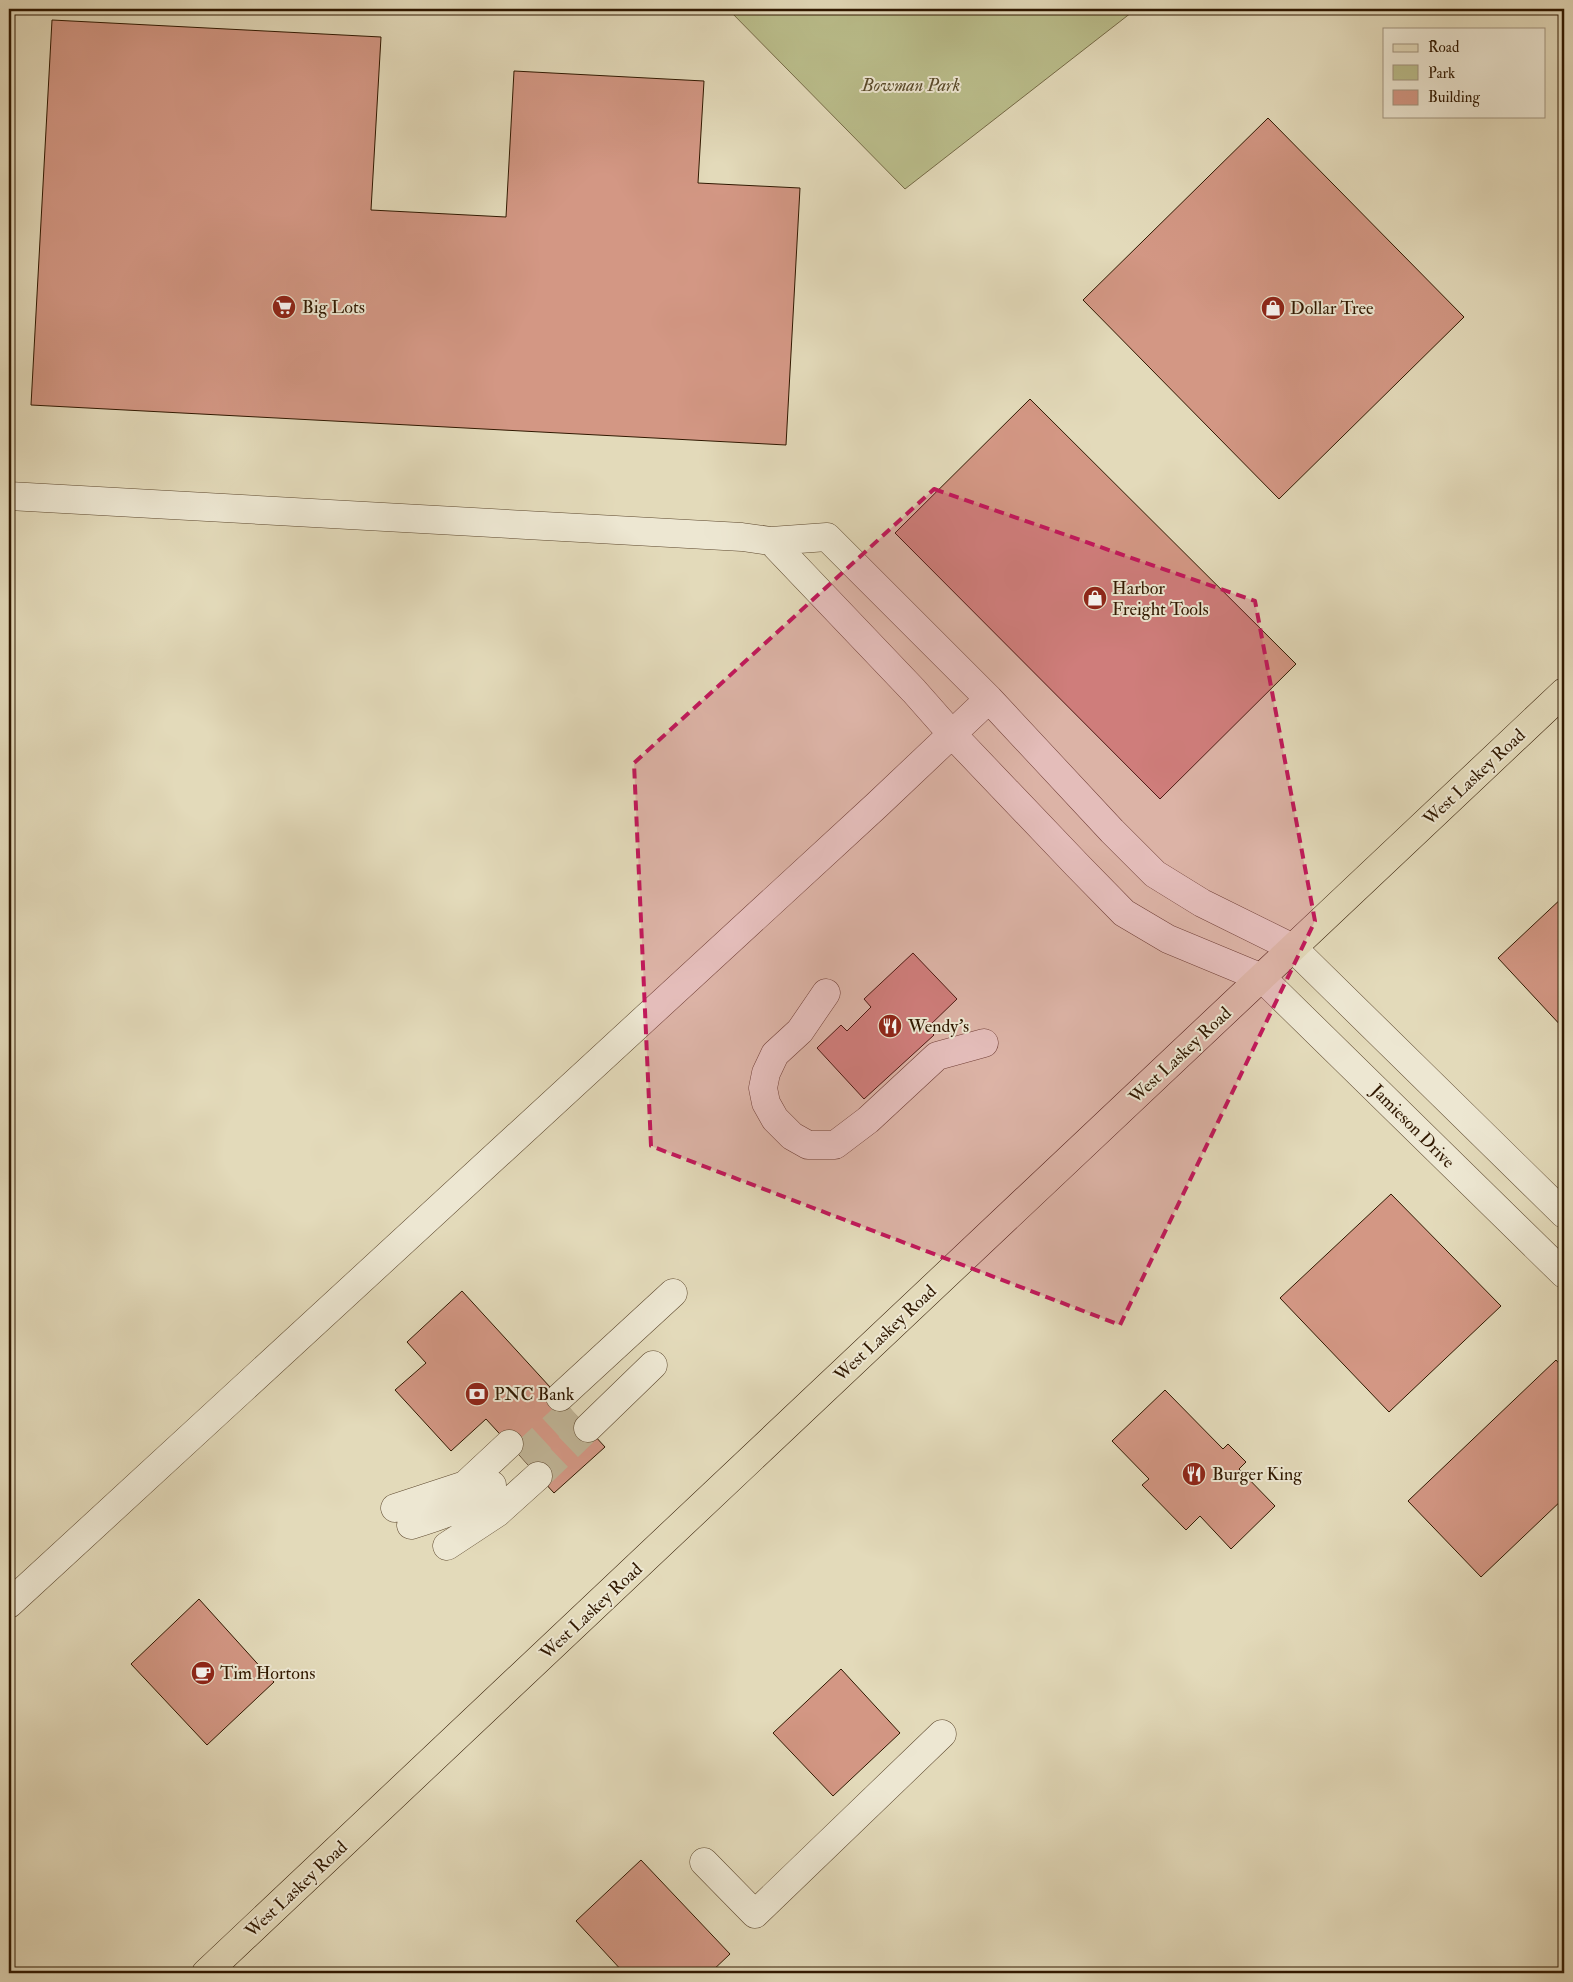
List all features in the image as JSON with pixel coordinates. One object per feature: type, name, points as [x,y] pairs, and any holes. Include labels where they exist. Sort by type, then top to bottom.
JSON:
[{"type":"main road","name":"West Laskey Road","points":[[206,1973],[1564,692]]},
{"type":"street","points":[[9,496],[742,537],[771,541],[827,536],[989,699],[1112,831],[1155,874],[1202,903],[1293,948],[1564,1214]]},
{"type":"street","points":[[771,541],[914,691],[952,734],[1124,913],[1168,939],[1262,978]]},
{"type":"street","points":[[9,1604],[989,699]]},
{"type":"street","name":"Jamieson Drive","points":[[1262,978],[1564,1274]]},
{"type":"street","points":[[826,993],[800,1031],[775,1054],[766,1073],[764,1088],[766,1103],[775,1119],[792,1136],[808,1145],[834,1145],[868,1120],[937,1056],[984,1043]]},
{"type":"street","points":[[573,1412],[673,1293]]},
{"type":"street","points":[[573,1412],[664,1326]]},
{"type":"street","points":[[573,1412],[653,1365]]},
{"type":"street","points":[[403,1516],[450,1513],[482,1494],[523,1459],[497,1513],[447,1546]]},
{"type":"street","points":[[704,1862],[755,1914],[942,1734]]},
{"type":"highlighted area","points":[[934,489],[1255,601],[1315,921],[1120,1325],[651,1146],[634,763]]},
{"type":"green space","name":"Bowman Park","points":[[728,9],[1136,9],[905,189]]},
{"type":"building","points":[[52,20],[381,37],[371,210],[506,217],[514,71],[704,81],[698,183],[800,188],[786,445],[31,405]]},
{"type":"building","name":"Dollar Tree","points":[[1268,118],[1464,317],[1279,499],[1083,300]]},
{"type":"building","name":"Harbor Freight Tools","points":[[1030,399],[1296,664],[1160,799],[895,533]]},
{"type":"building","points":[[1564,896],[1564,1029],[1498,958]]},
{"type":"building","name":"Wendy's","points":[[913,953],[957,999],[927,1028],[934,1035],[864,1099],[817,1048],[841,1025],[847,1031],[871,1007],[864,999]]},
{"type":"building","points":[[1391,1194],[1501,1306],[1389,1412],[1280,1298]]},
{"type":"building","name":"PNC Bank","points":[[462,1291],[605,1447],[554,1493],[486,1419],[451,1451],[395,1390],[426,1363],[407,1342]]},
{"type":"building","points":[[1556,1360],[1564,1369],[1564,1498],[1481,1577],[1408,1501]]},
{"type":"building","name":"Burger King","points":[[1165,1390],[1223,1449],[1228,1444],[1246,1462],[1239,1469],[1275,1506],[1231,1549],[1200,1516],[1186,1530],[1142,1485],[1149,1479],[1112,1441]]},
{"type":"building","name":"Tim Hortons","points":[[199,1599],[274,1682],[207,1745],[131,1664]]},
{"type":"building","points":[[841,1669],[900,1733],[833,1796],[773,1733]]},
{"type":"building","points":[[641,1860],[730,1954],[710,1973],[624,1973],[576,1921]]},
{"type":"tunnel","points":[[521,1457],[572,1410]]},
{"type":"tunnel","points":[[538,1476],[588,1428]]},
{"type":"place","name":"Big Lots","points":[[284,307]]},
{"type":"place","name":"Dollar Tree","points":[[1273,308]]},
{"type":"place","name":"Harbor Freight Tools","points":[[1095,598]]},
{"type":"place","name":"Wendy's","points":[[890,1026]]},
{"type":"place","name":"PNC Bank","points":[[477,1394]]},
{"type":"place","name":"Burger King","points":[[1194,1474]]},
{"type":"place","name":"Tim Hortons","points":[[203,1673]]}]
